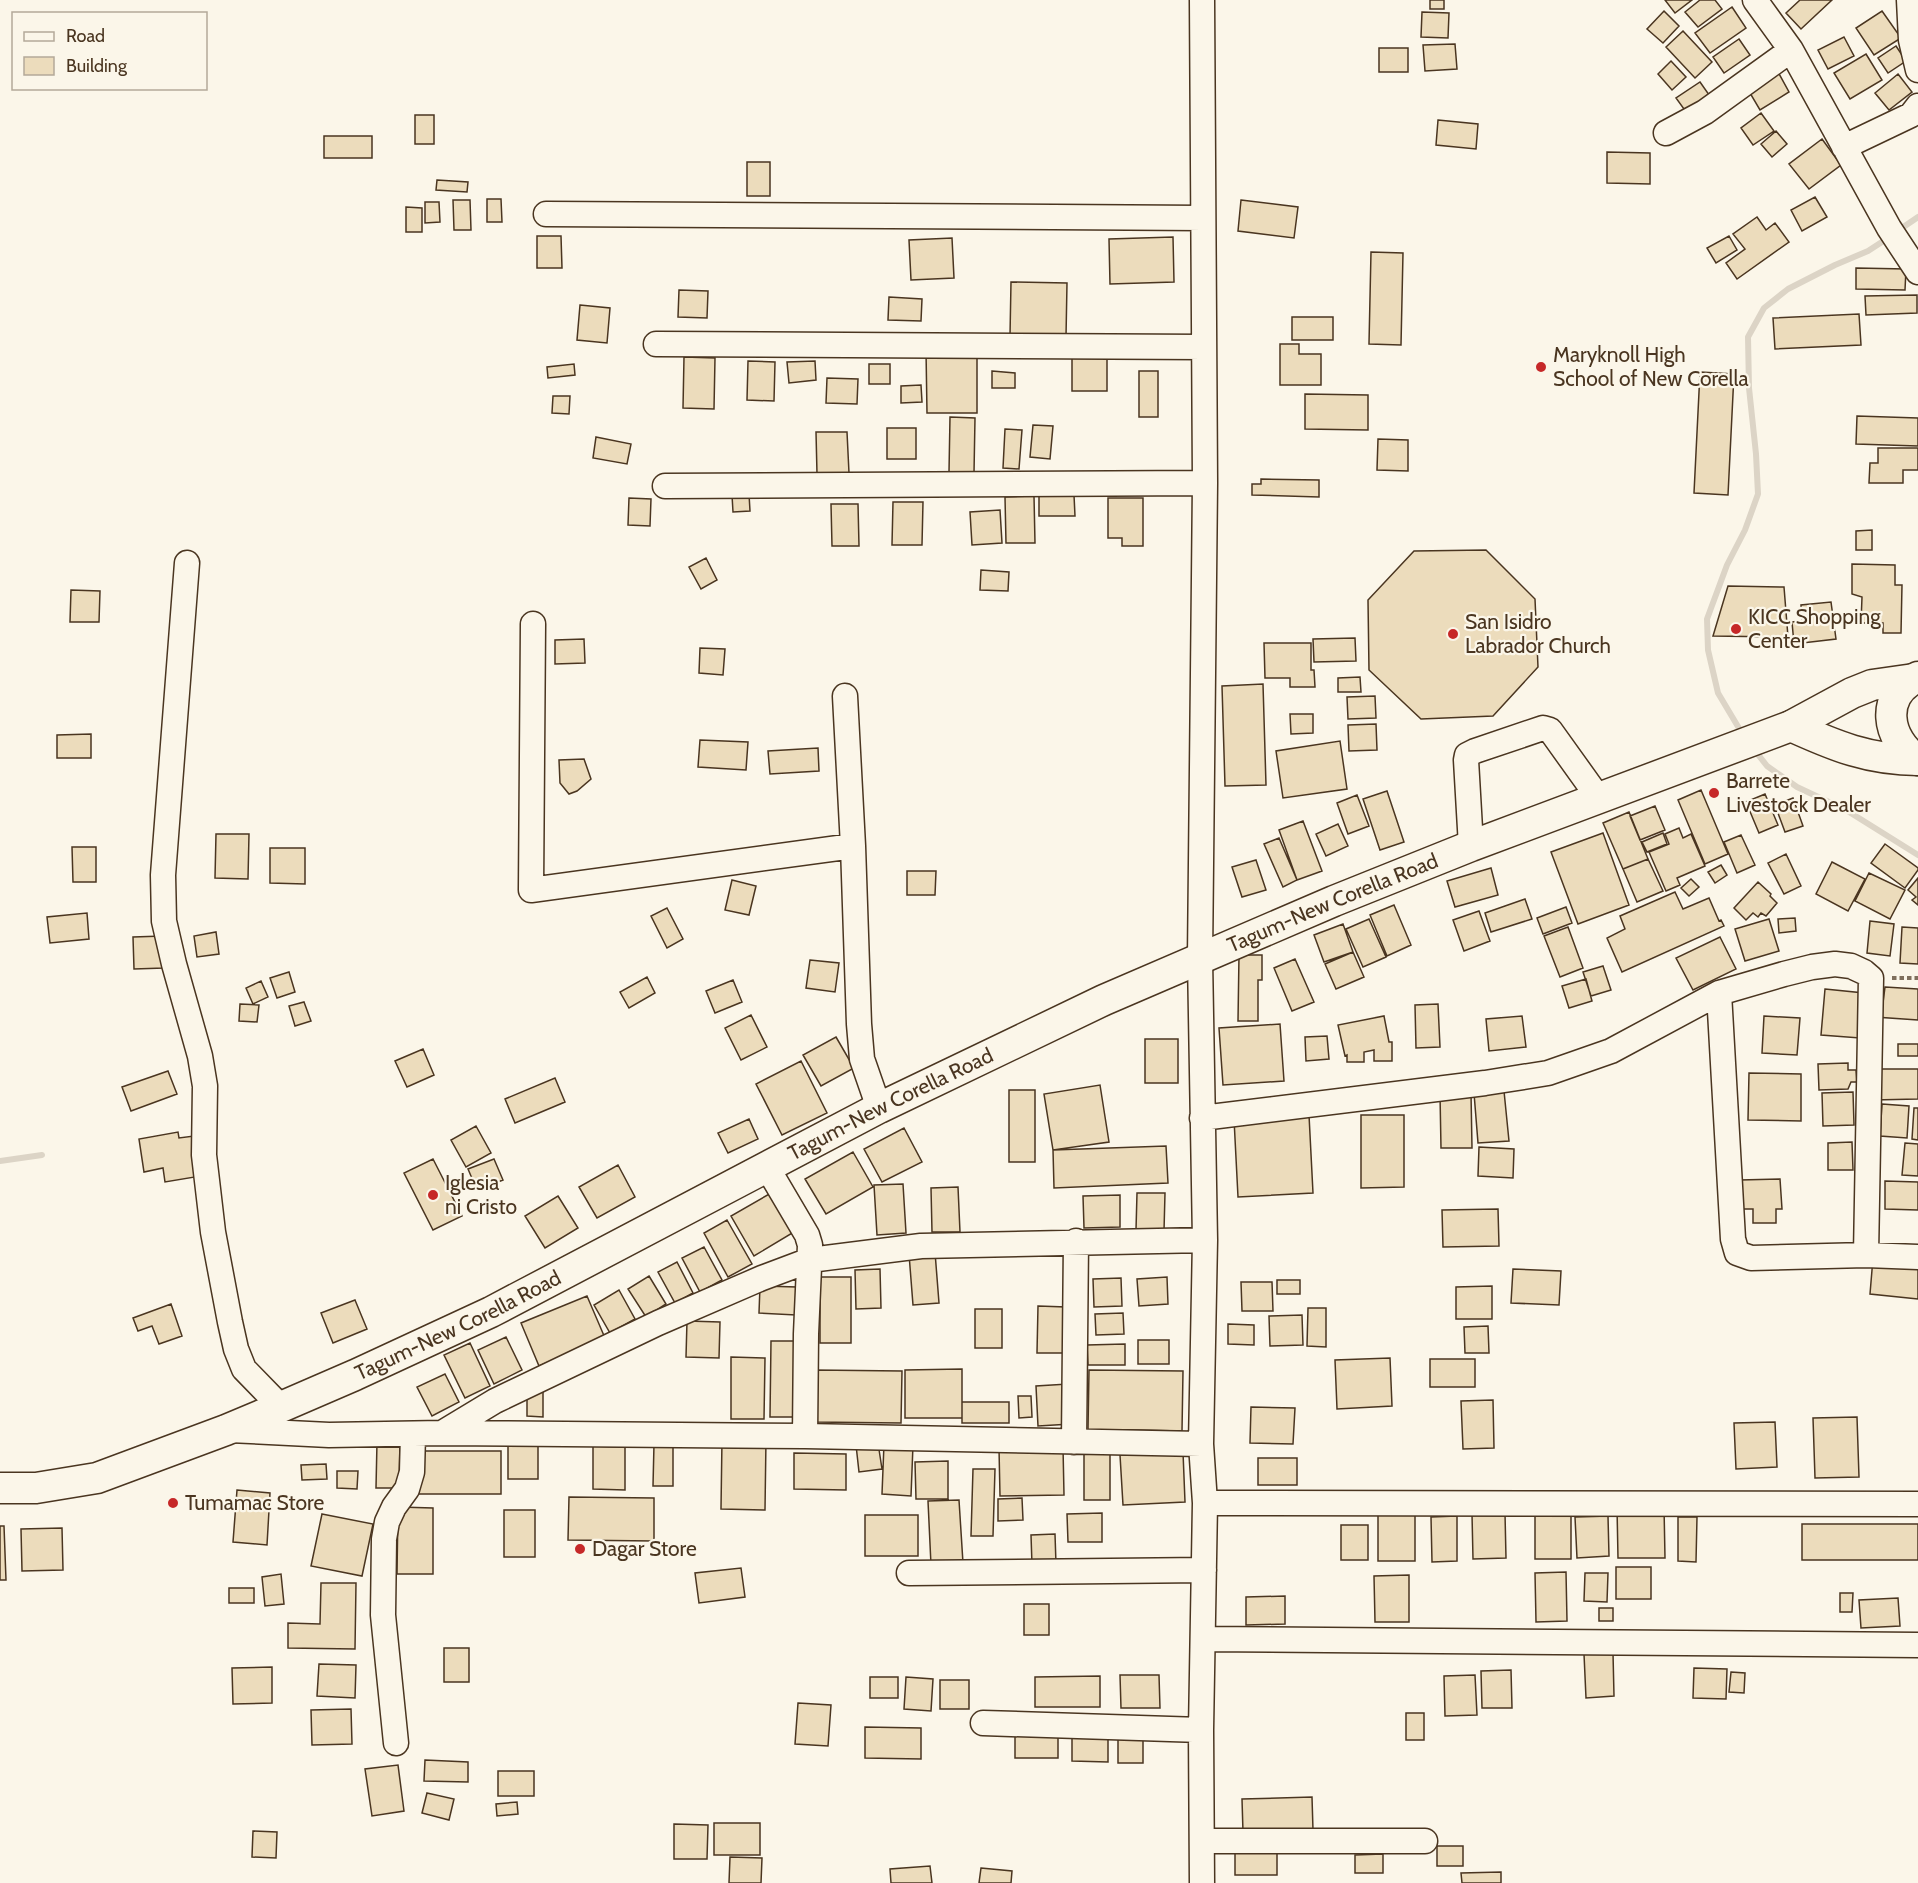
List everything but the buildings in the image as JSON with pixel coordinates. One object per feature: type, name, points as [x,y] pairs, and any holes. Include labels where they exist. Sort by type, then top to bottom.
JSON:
[{"type":"main road","name":"Tagum-New Corella Road","points":[[0,1488],[36,1488],[97,1478],[281,1407],[491,1312],[879,1108],[1104,1000],[1334,901],[1471,846],[1780,730],[1872,685],[1916,678]]},
{"type":"main road","points":[[1916,678],[1904,686],[1897,696],[1892,708],[1891,720],[1899,744],[1918,760]]},
{"type":"main road","points":[[1780,730],[1851,751],[1896,760],[1918,760]]},
{"type":"street","points":[[1202,0],[1205,483],[1200,959],[1205,1240],[1201,1444],[1205,1503],[1201,1730],[1202,1883]]},
{"type":"street","points":[[1755,0],[1791,50],[1895,237],[1918,272]]},
{"type":"street","points":[[1909,0],[1911,40],[1918,70]]},
{"type":"street","points":[[1666,133],[1705,112],[1791,50]]},
{"type":"street","points":[[1844,147],[1911,115],[1918,106]]},
{"type":"street","points":[[546,214],[1203,218]]},
{"type":"street","points":[[656,344],[1204,347]]},
{"type":"street","points":[[665,486],[1205,483]]},
{"type":"street","points":[[187,563],[163,875],[164,921],[206,1086],[204,1155],[212,1221],[236,1349],[244,1369],[281,1407]]},
{"type":"street","points":[[533,624],[531,890],[853,846]]},
{"type":"street","points":[[845,696],[859,1023],[862,1059],[879,1108]]},
{"type":"street","points":[[1471,846],[1466,760],[1467,755],[1474,751],[1543,728],[1550,730],[1598,797]]},
{"type":"street","points":[[1202,1118],[1548,1073],[1611,1051],[1719,993],[1812,966],[1835,964],[1851,966],[1871,978],[1866,1255]]},
{"type":"street","points":[[1719,993],[1733,1239],[1737,1253],[1751,1258],[1866,1255],[1918,1257]]},
{"type":"street","points":[[767,1167],[807,1235],[810,1245],[805,1436]]},
{"type":"street","points":[[442,1433],[495,1401],[658,1323],[810,1260],[921,1246],[1205,1240]]},
{"type":"street","points":[[1074,1442],[1076,1241]]},
{"type":"street","points":[[226,1430],[329,1435],[442,1433],[805,1436],[1201,1444]]},
{"type":"street","points":[[396,1743],[383,1615],[384,1539],[387,1522],[407,1489],[412,1472],[413,1434]]},
{"type":"street","points":[[1205,1503],[1918,1504]]},
{"type":"street","points":[[909,1573],[1204,1570]]},
{"type":"street","points":[[1203,1640],[1918,1645]]},
{"type":"street","points":[[983,1723],[1201,1730]]},
{"type":"street","points":[[1202,1841],[1425,1841]]},
{"type":"waterway","points":[[1896,232],[1918,217]]},
{"type":"waterway","points":[[1743,735],[1718,693],[1708,650],[1707,619],[1727,565],[1745,530],[1758,494],[1749,388],[1748,337],[1764,308],[1788,289],[1868,251],[1888,238]]},
{"type":"waterway","points":[[1753,748],[1767,766],[1797,787],[1846,810],[1918,855]]},
{"type":"waterway","points":[[0,1161],[42,1155]]},
{"type":"place","name":"Maryknoll High School of New Corella","points":[[1541,367]]},
{"type":"place","name":"KICC Shopping Center","points":[[1736,629]]},
{"type":"place","name":"San Isidro Labrador Church","points":[[1453,634]]},
{"type":"place","name":"Barrete Livestock Dealer","points":[[1714,793]]},
{"type":"place","name":"Iglesia ni Cristo","points":[[433,1195]]},
{"type":"place","name":"Tumamac Store","points":[[173,1503]]},
{"type":"place","name":"Dagar Store","points":[[580,1549]]}]
